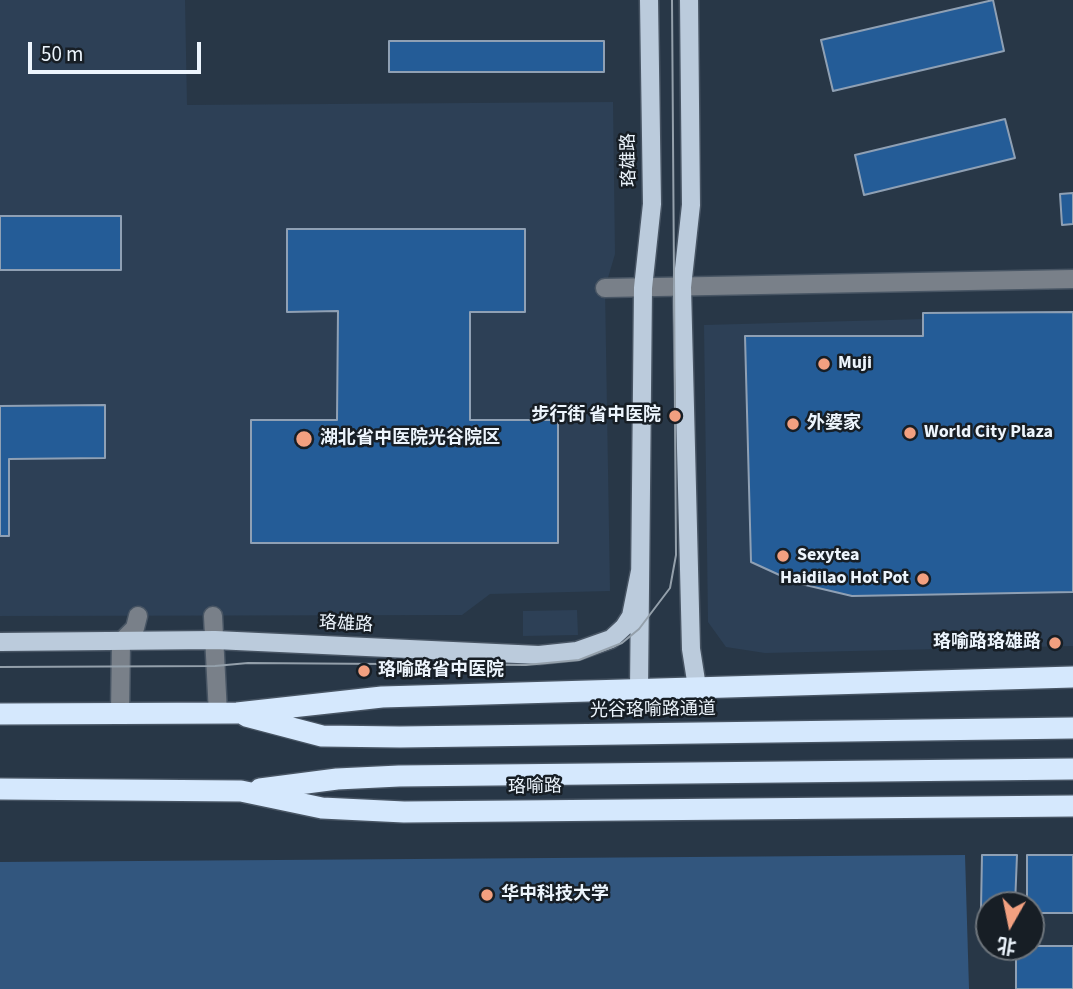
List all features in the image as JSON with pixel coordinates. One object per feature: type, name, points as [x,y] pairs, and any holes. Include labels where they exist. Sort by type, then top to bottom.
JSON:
[{"type":"highway","points":[[0,714],[227,713],[382,697],[1073,677]]},
{"type":"highway","name":"光谷珞喻路通道","points":[[227,713],[323,736],[1073,728]]},
{"type":"highway","points":[[241,791],[337,779],[399,776],[1073,769]]},
{"type":"highway","name":"珞喻路","points":[[0,789],[241,791],[322,808],[404,812],[1073,806]]},
{"type":"main road","name":"珞雄路","points":[[639,689],[643,288],[652,204],[649,0]]},
{"type":"main road","points":[[689,0],[691,205],[682,287],[691,649],[697,687]]},
{"type":"main road","name":"珞雄路","points":[[0,642],[215,640],[538,655],[577,651],[611,639],[624,627],[631,616],[640,571]]},
{"type":"street","points":[[605,288],[1073,279]]},
{"type":"street","points":[[120,714],[121,642],[135,628],[138,616]]},
{"type":"street","points":[[213,616],[227,713]]},
{"type":"shaded area","name":"湖北省中医院光谷院区","points":[[0,0],[185,0],[187,105],[613,102],[615,254],[605,288],[610,591],[490,594],[462,615],[0,616]]},
{"type":"shaded area","name":"World City Plaza","points":[[1073,315],[1073,646],[765,653],[726,647],[708,622],[704,325]]},
{"type":"shaded area","points":[[577,610],[578,635],[523,636],[523,611]]},
{"type":"shaded area","name":"华中科技大学","points":[[965,855],[969,989],[0,989],[0,862]]},
{"type":"building","points":[[993,0],[1004,51],[833,91],[821,40]]},
{"type":"building","points":[[389,41],[604,41],[604,72],[389,72]]},
{"type":"building","points":[[1005,119],[1015,158],[864,195],[855,155]]},
{"type":"building","points":[[1073,193],[1073,224],[1062,225],[1060,194]]},
{"type":"building","points":[[0,216],[121,216],[121,270],[0,270]]},
{"type":"building","points":[[287,229],[525,229],[525,312],[470,312],[470,420],[558,420],[558,543],[251,543],[251,420],[337,420],[338,311],[287,312]]},
{"type":"building","name":"World City Plaza","points":[[1073,312],[1073,592],[852,596],[797,583],[751,562],[745,336],[923,336],[923,313]]},
{"type":"building","points":[[105,405],[105,458],[9,459],[9,536],[0,536],[0,406]]},
{"type":"building","points":[[982,855],[1017,855],[1016,891],[981,891]]},
{"type":"building","points":[[1027,855],[1073,855],[1073,913],[1045,913],[1045,891],[1027,891]]},
{"type":"building","points":[[1045,946],[1073,946],[1073,989],[1016,989],[1016,961],[1045,961]]},
{"type":"tram line","points":[[0,667],[215,666],[248,663],[526,665],[579,660],[622,643],[639,629],[670,588],[676,555],[672,0]]},
{"type":"place","name":"Muji","points":[[824,364]]},
{"type":"place","name":"步行街 省中医院","points":[[675,416]]},
{"type":"place","name":"外婆家","points":[[793,424]]},
{"type":"place","name":"World City Plaza","points":[[910,433]]},
{"type":"place","name":"湖北省中医院光谷院区","points":[[304,439]]},
{"type":"place","name":"Sexytea","points":[[783,556]]},
{"type":"place","name":"Haidilao Hot Pot","points":[[923,579]]},
{"type":"place","name":"珞喻路珞雄路","points":[[1055,643]]},
{"type":"place","name":"珞喻路省中医院","points":[[364,671]]},
{"type":"place","name":"华中科技大学","points":[[487,895]]}]
